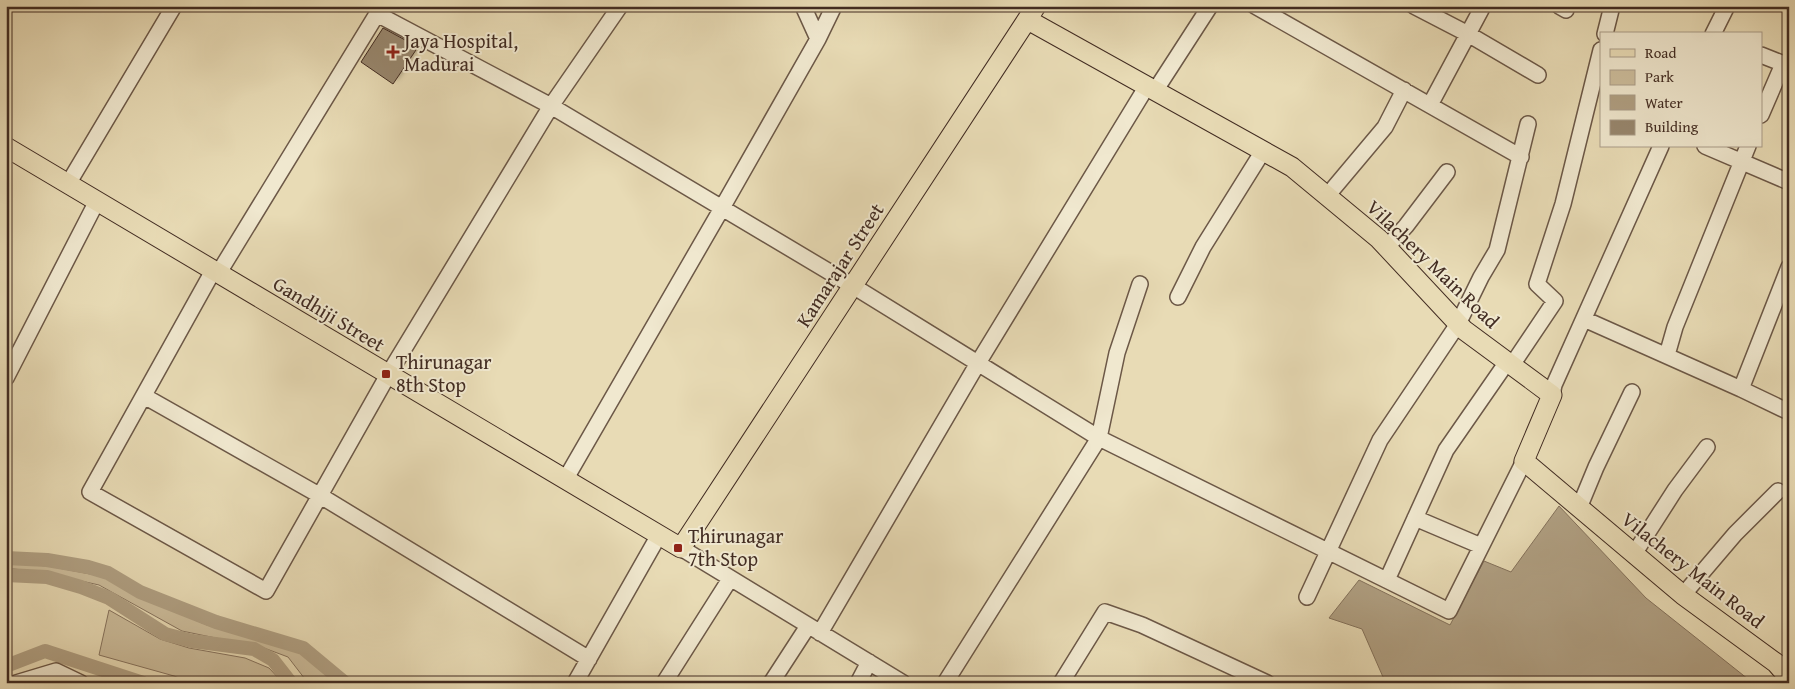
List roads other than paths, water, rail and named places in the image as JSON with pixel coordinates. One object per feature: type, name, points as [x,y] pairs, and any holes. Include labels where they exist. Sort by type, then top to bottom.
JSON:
[{"type":"main road","name":"Vilachery Main Road","points":[[1032,13],[1151,89],[1292,167],[1379,239],[1464,330],[1552,395]]},
{"type":"main road","name":"Kamarajar Street","points":[[681,548],[1032,13]]},
{"type":"main road","name":"Gandhiji Street","points":[[6,148],[681,548]]},
{"type":"main road","points":[[1524,460],[1552,395]]},
{"type":"main road","name":"Vilachery Main Road","points":[[1524,460],[1682,595],[1776,663],[1789,678]]},
{"type":"street","points":[[68,184],[174,6]]},
{"type":"street","points":[[620,6],[551,106],[388,375],[266,591],[90,492],[216,272],[379,10],[551,106],[853,286],[1099,438],[1449,611],[1524,460]]},
{"type":"street","points":[[803,6],[818,38]]},
{"type":"street","points":[[566,480],[722,208],[818,38],[834,6]]},
{"type":"street","points":[[771,683],[814,629],[978,363],[1151,89],[1210,6]]},
{"type":"street","points":[[1255,6],[1521,156]]},
{"type":"street","points":[[1414,6],[1468,34],[1538,75]]},
{"type":"street","points":[[1430,105],[1482,6]]},
{"type":"street","points":[[1606,32],[1612,6]]},
{"type":"street","points":[[1714,32],[1727,6]]},
{"type":"street","points":[[1387,580],[1446,450],[1555,301],[1537,284],[1563,204],[1600,54]]},
{"type":"street","points":[[1762,55],[1786,65],[1762,113]]},
{"type":"street","points":[[1327,196],[1385,127],[1404,90]]},
{"type":"street","points":[[1307,597],[1380,440],[1458,324],[1481,277],[1497,250],[1528,124]]},
{"type":"street","points":[[1552,395],[1554,385],[1660,148]]},
{"type":"street","points":[[1710,148],[1789,182]]},
{"type":"street","points":[[1667,355],[1675,327],[1747,148]]},
{"type":"street","points":[[1178,297],[1203,247],[1263,151]]},
{"type":"street","points":[[1386,247],[1406,226],[1448,172]]},
{"type":"street","points":[[6,378],[97,202]]},
{"type":"street","points":[[1741,389],[1789,267]]},
{"type":"street","points":[[945,683],[1099,438],[1117,353],[1140,284]]},
{"type":"street","points":[[1584,319],[1667,355],[1789,412]]},
{"type":"street","points":[[1579,508],[1596,467],[1632,392]]},
{"type":"street","points":[[144,396],[319,495],[589,659]]},
{"type":"street","points":[[1634,554],[1675,490],[1707,447]]},
{"type":"street","points":[[1682,595],[1735,534],[1778,491]]},
{"type":"street","points":[[1415,518],[1481,546]]},
{"type":"street","points":[[575,683],[659,535]]},
{"type":"street","points":[[681,548],[903,683]]},
{"type":"street","points":[[664,683],[730,579]]},
{"type":"street","points":[[1061,683],[1104,612],[1142,625],[1267,683]]},
{"type":"street","points":[[858,683],[869,662]]},
{"type":"street","points":[[16,683],[56,671],[80,683]]},
{"type":"water","points":[[1559,506],[1646,598],[1753,683],[1396,683],[1383,677],[1362,629],[1329,618],[1359,580],[1450,625],[1484,561],[1511,572]]},
{"type":"waterway","points":[[6,558],[47,560],[88,567],[108,573],[140,592],[216,622],[303,648],[345,683]]},
{"type":"waterway","points":[[6,575],[47,577],[81,587],[109,598],[165,634],[192,641],[254,649],[273,660],[291,683]]},
{"type":"waterway","points":[[6,666],[45,651],[143,683]]},
{"type":"place","name":"Jaya Hospital, Madurai","points":[[393,52]]},
{"type":"place","name":"Thirunagar 8th Stop","points":[[386,374]]},
{"type":"place","name":"Thirunagar 7th Stop","points":[[678,548]]}]
